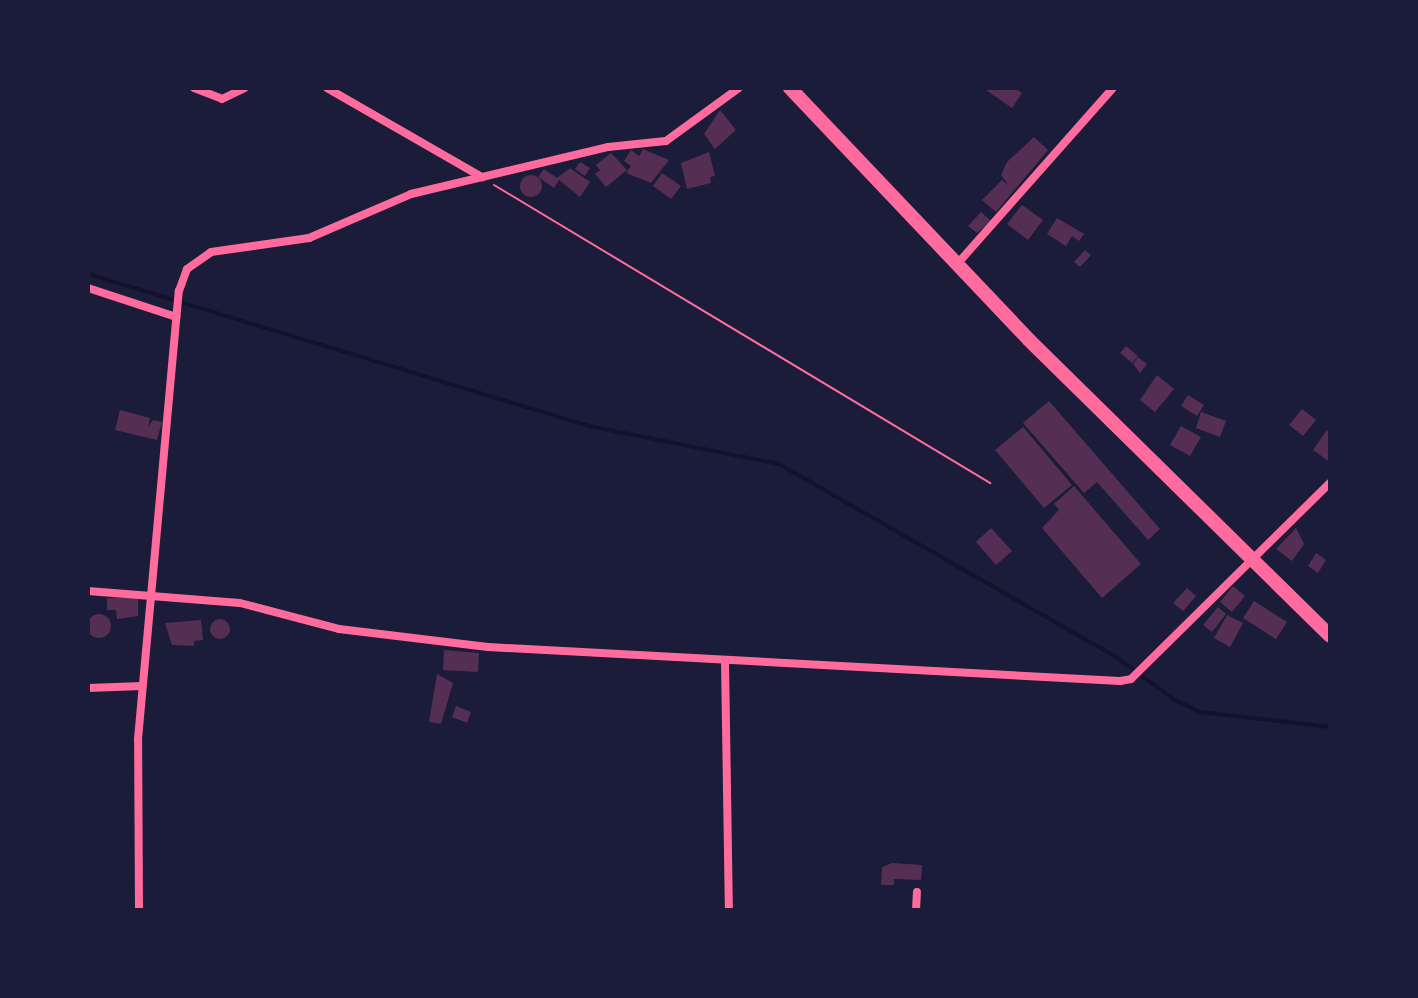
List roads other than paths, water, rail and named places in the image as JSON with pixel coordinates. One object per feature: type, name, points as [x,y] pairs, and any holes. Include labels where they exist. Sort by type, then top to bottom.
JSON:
[{"type":"highway","points":[[790,88],[959,262],[1029,340],[1330,636]]},
{"type":"street","points":[[194,88],[222,99],[245,88]]},
{"type":"street","points":[[327,88],[482,178]]},
{"type":"street","points":[[139,910],[136,775],[142,686],[176,317],[183,274],[203,256],[309,238],[411,194],[608,147],[666,141],[739,88]]},
{"type":"street","points":[[959,262],[1113,88]]},
{"type":"street","points":[[88,288],[176,317]]},
{"type":"street","points":[[88,591],[152,594],[256,606],[339,629],[488,647],[1120,681],[1131,679],[1249,559],[1330,483]]},
{"type":"street","points":[[725,662],[729,910]]},
{"type":"street","points":[[88,688],[142,686]]},
{"type":"street","points":[[916,910],[917,892]]},
{"type":"waterway","points":[[88,274],[589,426],[779,464],[1116,657],[1175,700],[1200,712],[1330,727]]}]
